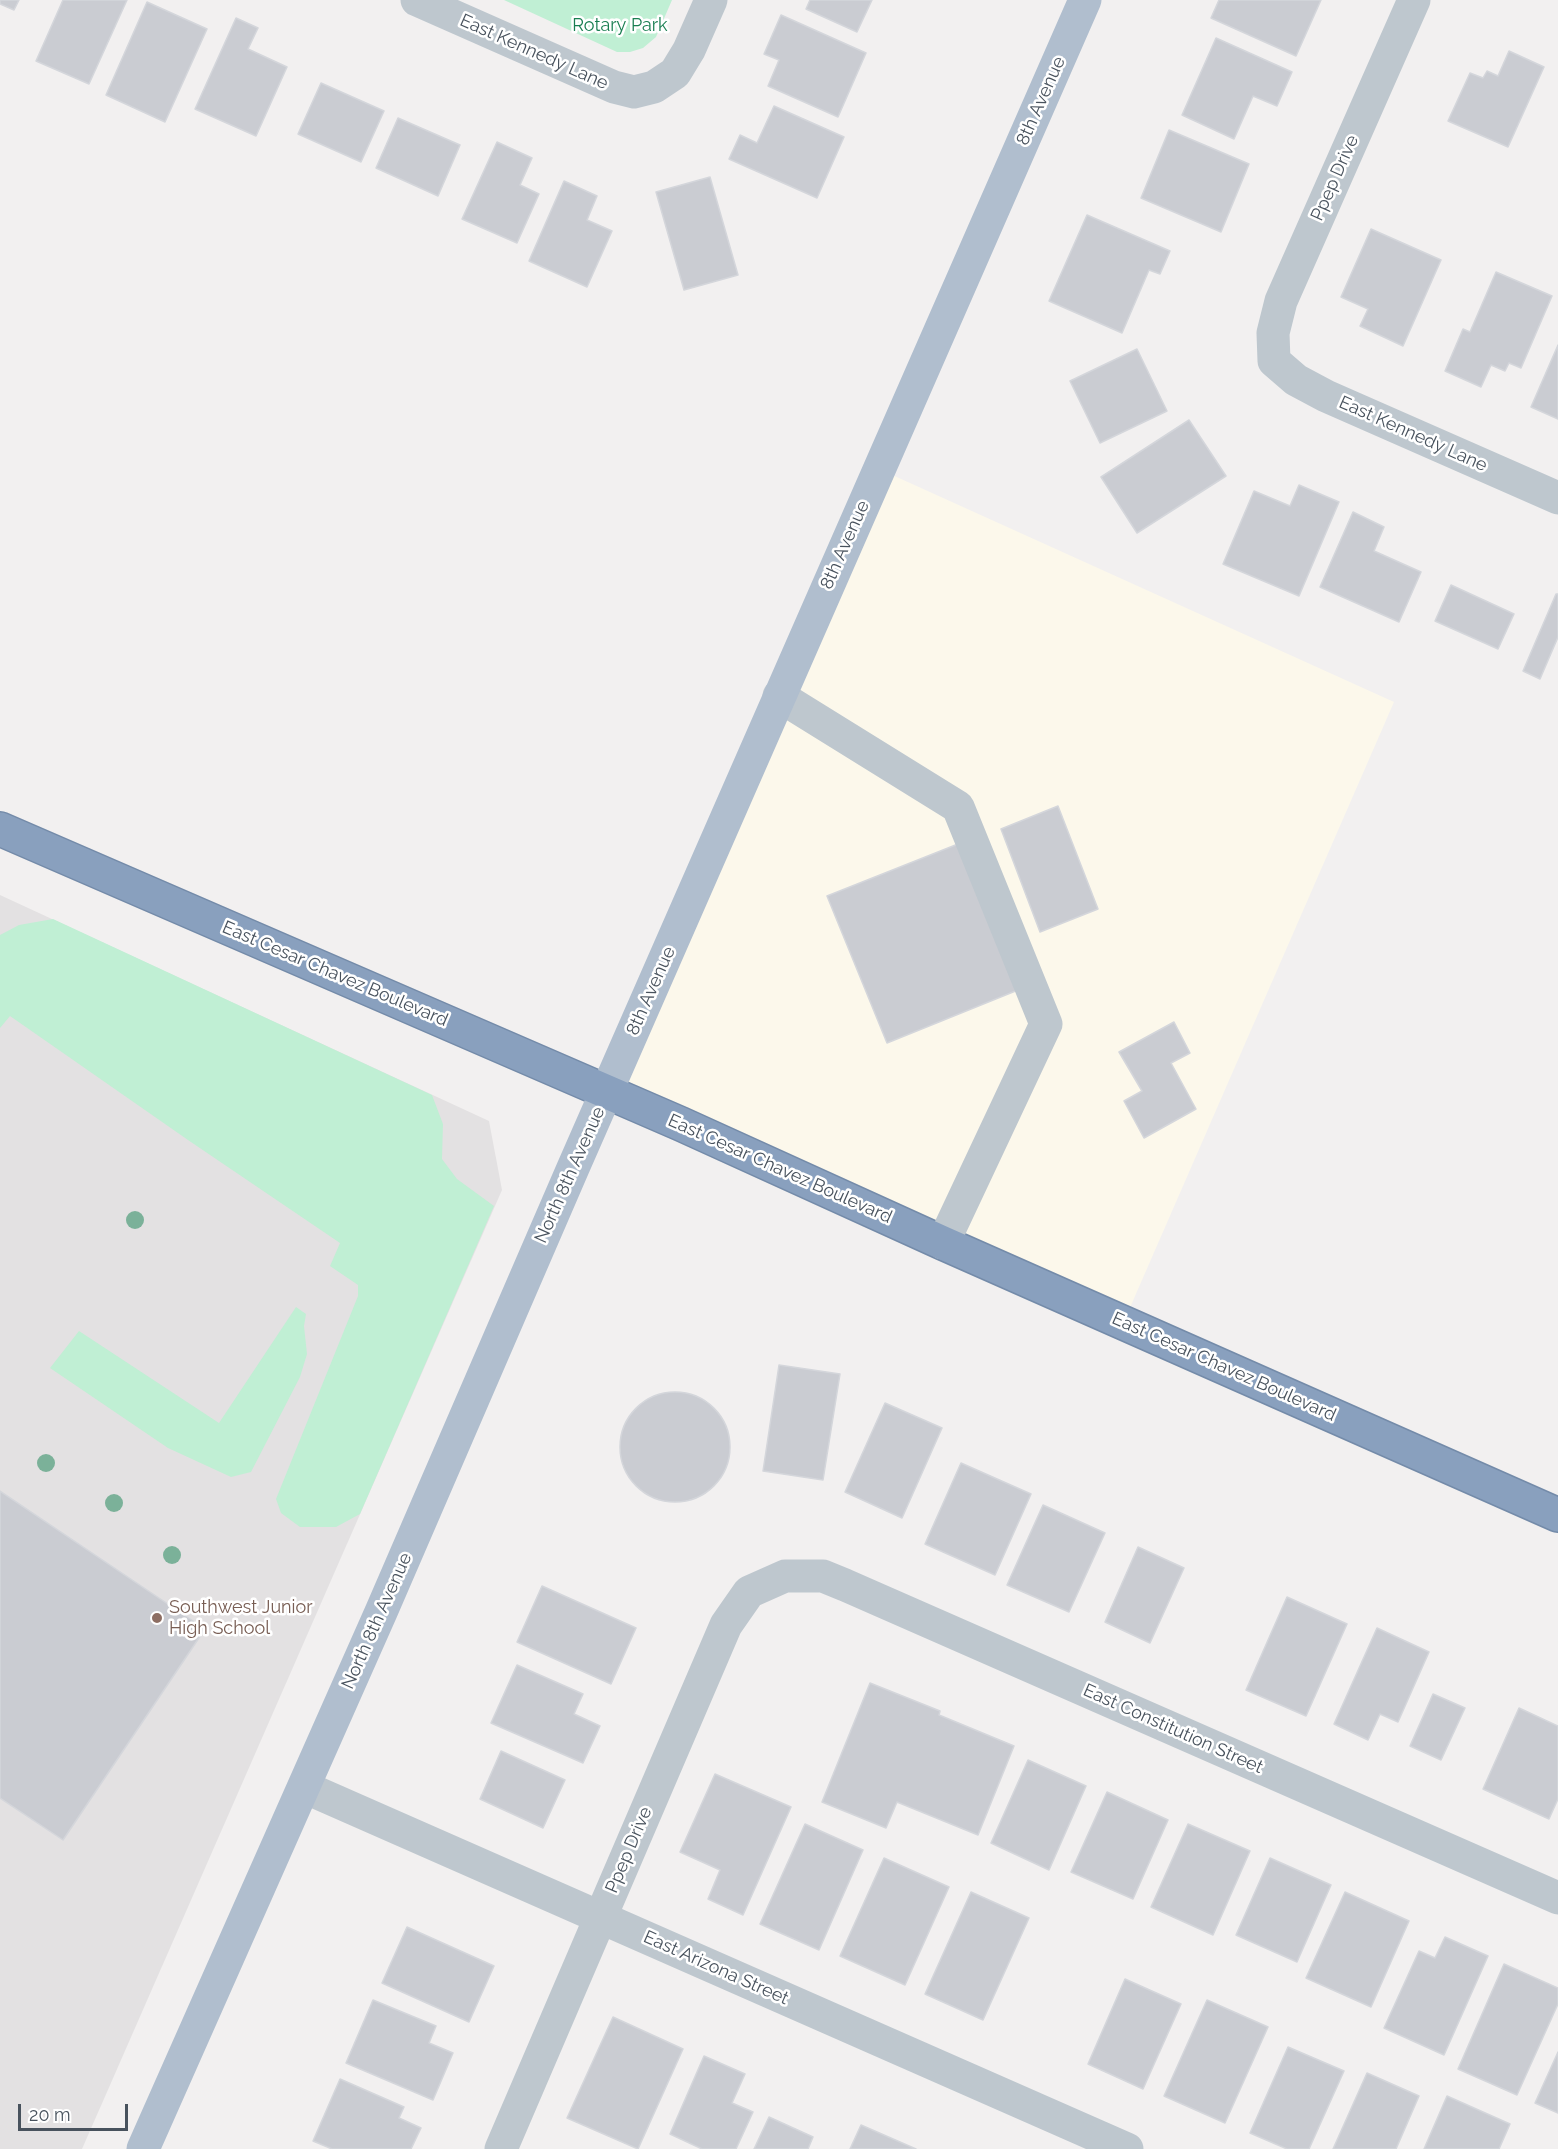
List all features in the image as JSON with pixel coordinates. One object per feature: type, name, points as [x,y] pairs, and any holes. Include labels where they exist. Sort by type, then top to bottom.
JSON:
[{"type":"highway","name":"East Cesar Chavez Boulevard","points":[[0,829],[607,1092],[1558,1515]]},
{"type":"main road","name":"8th Avenue","points":[[607,1092],[1085,0]]},
{"type":"main road","name":"North 8th Avenue","points":[[143,2149],[304,1787],[607,1092]]},
{"type":"street","name":"East Kennedy Lane","points":[[417,0],[614,87],[634,92],[654,87],[675,73],[689,50],[711,0]]},
{"type":"street","name":"Ppep Drive","points":[[1274,361],[1273,333],[1281,301],[1414,0]]},
{"type":"street","name":"East Kennedy Lane","points":[[1274,361],[1296,380],[1326,396],[1558,498]]},
{"type":"street","points":[[779,696],[958,807],[1046,1024],[943,1243]]},
{"type":"street","name":"Ppep Drive","points":[[501,2149],[726,1625],[749,1592],[785,1576]]},
{"type":"street","name":"East Constitution Street","points":[[785,1576],[823,1576],[845,1585],[1558,1898]]},
{"type":"street","name":"East Arizona Street","points":[[304,1787],[1127,2149]]},
{"type":"shaded area","points":[[879,469],[1394,702],[1125,1319],[607,1091]]},
{"type":"shaded area","name":"Southwest Junior High School","points":[[0,895],[489,1121],[502,1190],[82,2149],[0,2149]]},
{"type":"green space","name":"Rotary Park","points":[[504,0],[672,0],[656,37],[643,48],[630,52],[617,52]]},
{"type":"green space","points":[[53,919],[432,1095],[443,1124],[442,1159],[457,1179],[494,1206],[360,1514],[336,1527],[300,1527],[281,1513],[276,1499],[358,1296],[358,1285],[330,1266],[340,1243],[10,1016],[0,1028],[0,935],[19,925]]},
{"type":"green space","points":[[296,1307],[306,1314],[304,1326],[307,1354],[300,1377],[251,1472],[231,1477],[168,1448],[50,1368],[79,1331],[219,1423]]},
{"type":"building","points":[[0,0],[19,0],[14,10],[0,4]]},
{"type":"building","points":[[63,0],[127,0],[89,84],[36,61]]},
{"type":"building","points":[[810,0],[872,0],[857,32],[806,9]]},
{"type":"building","points":[[1219,0],[1321,0],[1296,56],[1211,18]]},
{"type":"building","points":[[147,2],[207,29],[165,122],[106,95]]},
{"type":"building","points":[[781,15],[866,53],[838,117],[768,86],[779,60],[764,54]]},
{"type":"building","points":[[236,18],[258,28],[248,49],[287,67],[256,136],[195,109]]},
{"type":"building","points":[[1216,38],[1292,72],[1277,106],[1253,96],[1234,139],[1182,115]]},
{"type":"building","points":[[1509,51],[1544,67],[1508,147],[1448,121],[1470,73],[1483,78],[1487,71],[1498,76]]},
{"type":"building","points":[[321,83],[384,111],[361,162],[298,134]]},
{"type":"building","points":[[774,106],[844,137],[817,198],[729,159],[740,135],[757,143]]},
{"type":"building","points":[[398,118],[460,145],[438,196],[376,168]]},
{"type":"building","points":[[1169,130],[1249,164],[1221,232],[1141,198]]},
{"type":"building","points":[[497,142],[532,158],[520,185],[539,194],[517,243],[462,219]]},
{"type":"building","points":[[710,177],[738,275],[684,290],[656,192]]},
{"type":"building","points":[[564,181],[597,196],[587,220],[612,231],[587,287],[529,261]]},
{"type":"building","points":[[1087,215],[1170,251],[1160,274],[1149,270],[1122,333],[1049,301]]},
{"type":"building","points":[[1371,229],[1441,260],[1403,346],[1360,326],[1368,309],[1341,297]]},
{"type":"building","points":[[1496,272],[1552,296],[1521,368],[1509,363],[1505,371],[1491,365],[1481,387],[1445,371],[1463,329],[1470,332]]},
{"type":"building","points":[[1558,345],[1558,419],[1531,407]]},
{"type":"building","points":[[1137,349],[1167,411],[1100,443],[1070,381]]},
{"type":"building","points":[[1189,420],[1226,476],[1137,533],[1101,477]]},
{"type":"building","points":[[1299,485],[1339,502],[1299,596],[1223,564],[1254,491],[1290,506]]},
{"type":"building","points":[[1353,512],[1384,527],[1374,551],[1421,572],[1399,622],[1320,587]]},
{"type":"building","points":[[1451,585],[1514,614],[1498,649],[1435,621]]},
{"type":"building","points":[[1556,594],[1558,594],[1558,637],[1540,679],[1523,671]]},
{"type":"building","points":[[1058,806],[1098,909],[1040,932],[1001,829]]},
{"type":"building","points":[[958,844],[1018,990],[887,1043],[827,896]]},
{"type":"building","points":[[1174,1022],[1190,1053],[1171,1063],[1196,1109],[1144,1138],[1124,1101],[1142,1091],[1119,1052]]},
{"type":"building","points":[[779,1365],[840,1374],[823,1480],[763,1471]]},
{"type":"building","points":[[675,1392],[696,1396],[714,1408],[726,1426],[730,1447],[726,1468],[714,1486],[696,1498],[675,1502],[654,1498],[636,1486],[624,1468],[620,1447],[624,1426],[636,1408],[654,1396]]},
{"type":"building","points":[[885,1403],[942,1428],[902,1518],[845,1492]]},
{"type":"building","points":[[961,1463],[1031,1494],[995,1575],[925,1544]]},
{"type":"building","points":[[0,1491],[205,1629],[63,1840],[0,1798]]},
{"type":"building","points":[[1043,1505],[1105,1533],[1069,1612],[1007,1585]]},
{"type":"building","points":[[1138,1547],[1184,1568],[1150,1643],[1105,1622]]},
{"type":"building","points":[[542,1586],[636,1628],[611,1684],[517,1642]]},
{"type":"building","points":[[1287,1597],[1347,1624],[1306,1716],[1246,1690]]},
{"type":"building","points":[[1377,1628],[1429,1652],[1398,1722],[1380,1714],[1368,1740],[1334,1724]]},
{"type":"building","points":[[517,1665],[583,1694],[574,1714],[600,1726],[583,1763],[491,1723]]},
{"type":"building","points":[[870,1683],[940,1711],[939,1715],[1014,1746],[978,1835],[897,1802],[886,1828],[822,1802]]},
{"type":"building","points":[[1433,1694],[1465,1708],[1441,1760],[1410,1746]]},
{"type":"building","points":[[1519,1708],[1558,1726],[1558,1799],[1549,1819],[1483,1789]]},
{"type":"building","points":[[501,1751],[565,1780],[543,1828],[480,1799]]},
{"type":"building","points":[[1028,1760],[1086,1786],[1049,1870],[991,1843]]},
{"type":"building","points":[[715,1774],[791,1807],[743,1915],[708,1899],[720,1870],[680,1852]]},
{"type":"building","points":[[1107,1792],[1168,1820],[1133,1899],[1071,1872]]},
{"type":"building","points":[[805,1824],[863,1850],[819,1950],[760,1924]]},
{"type":"building","points":[[1188,1824],[1250,1851],[1213,1935],[1151,1907]]},
{"type":"building","points":[[884,1858],[949,1887],[905,1985],[840,1956]]},
{"type":"building","points":[[1270,1858],[1331,1885],[1297,1962],[1236,1935]]},
{"type":"building","points":[[971,1892],[1029,1918],[983,2020],[925,1994]]},
{"type":"building","points":[[1345,1892],[1409,1921],[1371,2007],[1306,1978]]},
{"type":"building","points":[[407,1927],[494,1966],[469,2022],[382,1983]]},
{"type":"building","points":[[1445,1937],[1488,1956],[1444,2055],[1384,2028],[1419,1951],[1435,1958]]},
{"type":"building","points":[[1504,1964],[1558,1988],[1558,2004],[1517,2095],[1458,2069]]},
{"type":"building","points":[[1125,1979],[1181,2004],[1143,2089],[1088,2064]]},
{"type":"building","points":[[373,2000],[436,2026],[429,2043],[453,2053],[433,2100],[346,2063]]},
{"type":"building","points":[[1207,2000],[1268,2027],[1225,2123],[1164,2096]]},
{"type":"building","points":[[613,2017],[683,2049],[638,2149],[567,2118]]},
{"type":"building","points":[[1288,2047],[1344,2071],[1309,2149],[1287,2149],[1250,2133]]},
{"type":"building","points":[[1558,2052],[1558,2113],[1535,2103]]},
{"type":"building","points":[[704,2056],[745,2074],[732,2103],[753,2112],[736,2149],[702,2149],[670,2134]]},
{"type":"building","points":[[1367,2073],[1419,2096],[1396,2149],[1333,2149]]},
{"type":"building","points":[[340,2079],[404,2107],[399,2118],[421,2128],[411,2149],[332,2149],[313,2141]]},
{"type":"building","points":[[1447,2096],[1510,2124],[1499,2149],[1424,2149]]},
{"type":"building","points":[[769,2117],[813,2137],[808,2149],[754,2149]]},
{"type":"building","points":[[861,2125],[916,2149],[850,2149]]},
{"type":"place","name":"Southwest Junior High School","points":[[157,1618]]}]
